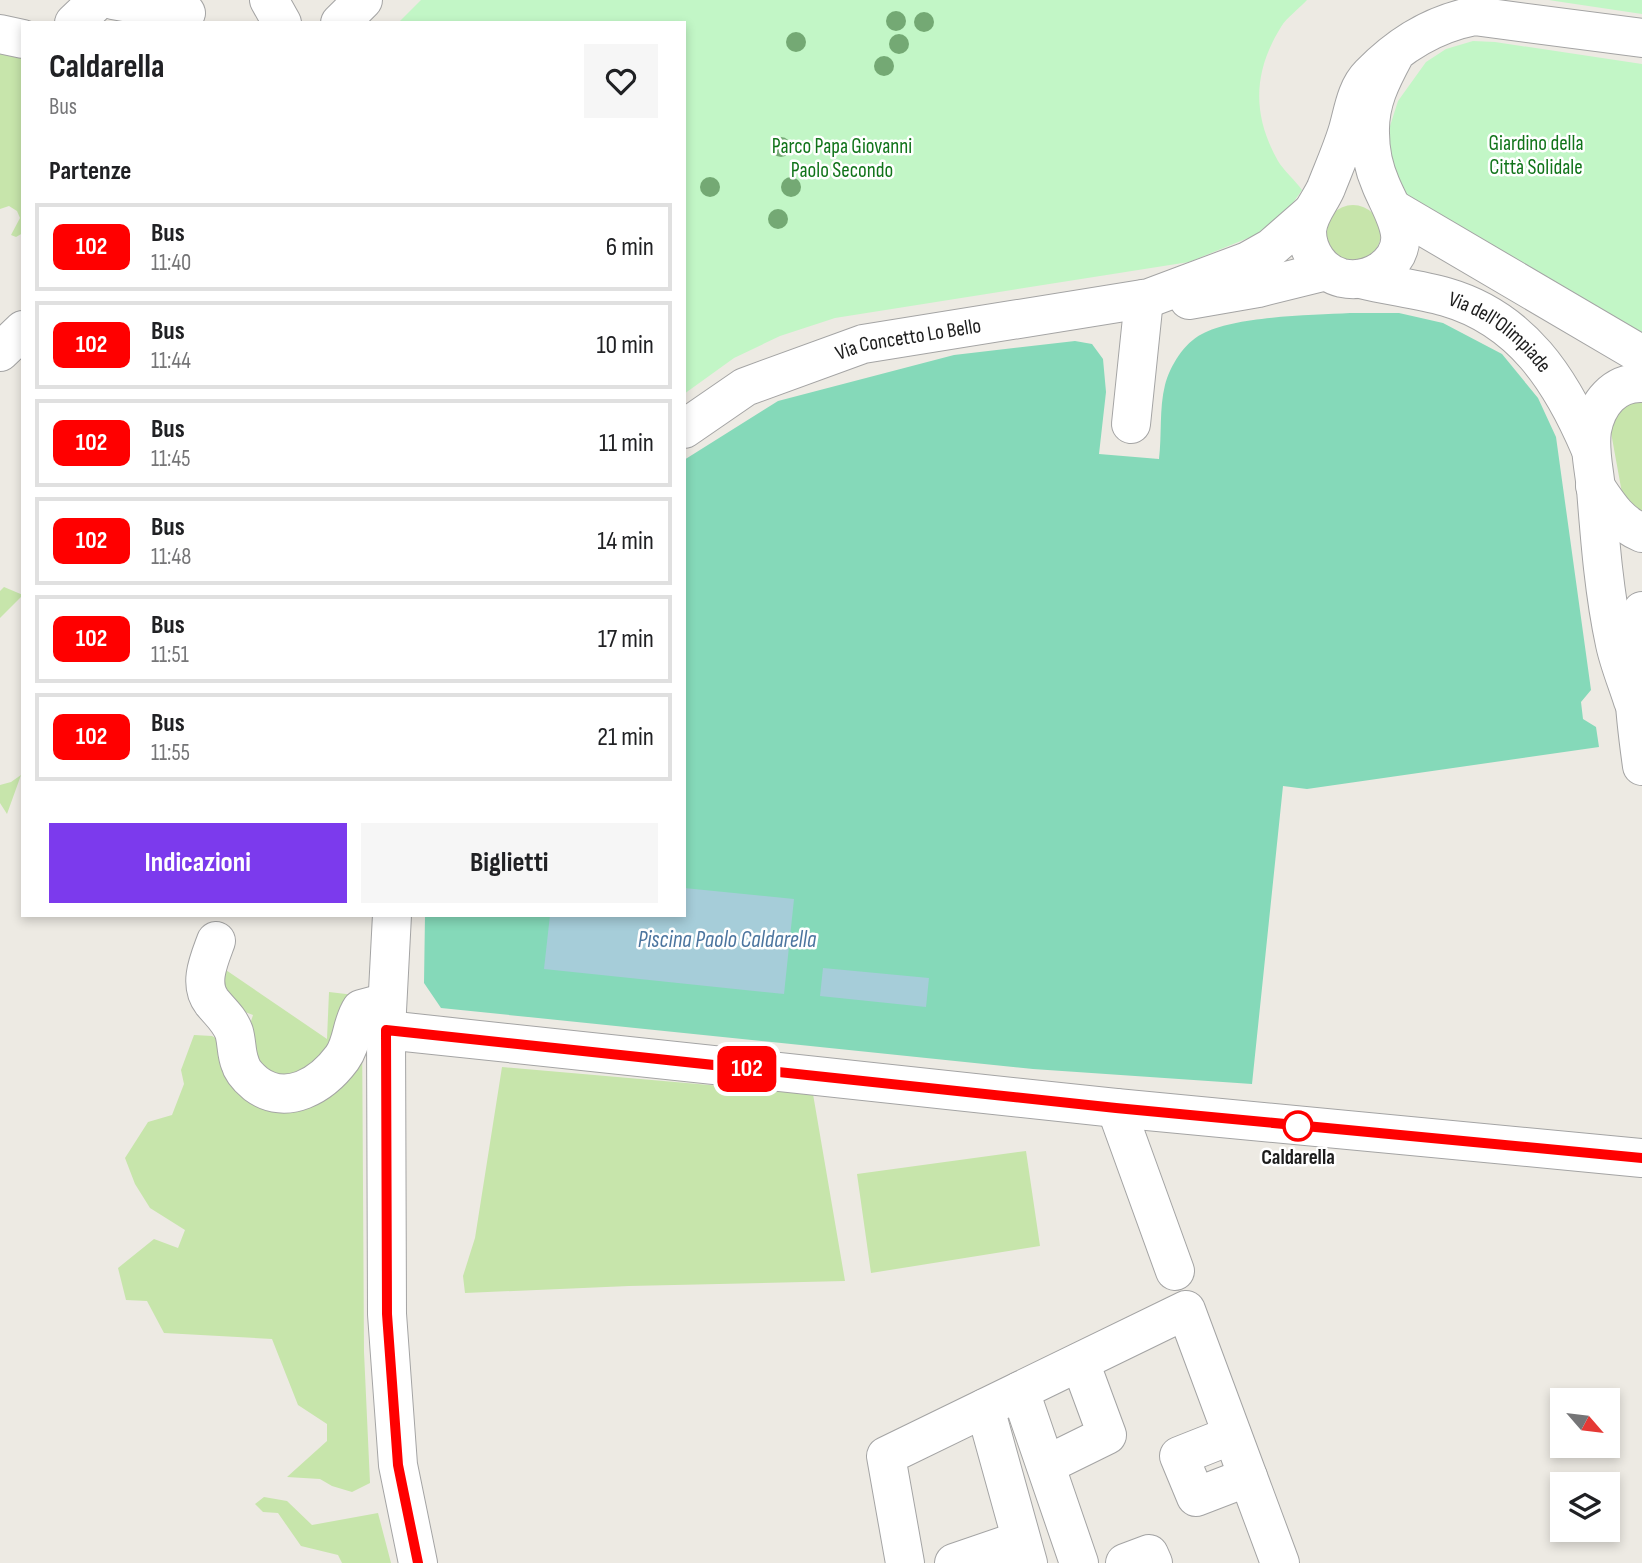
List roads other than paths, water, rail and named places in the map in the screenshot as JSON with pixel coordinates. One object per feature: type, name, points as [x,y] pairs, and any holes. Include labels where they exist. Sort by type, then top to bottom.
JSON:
[{"type":"street","points":[[76,21],[98,0]]},
{"type":"street","points":[[113,0],[186,12]]},
{"type":"street","points":[[270,0],[281,21]]},
{"type":"street","points":[[342,21],[363,0]]},
{"type":"street","points":[[1344,275],[1315,259],[1308,244],[1307,229],[1339,155],[1359,94],[1368,76],[1411,40],[1431,28],[1474,16],[1642,38]]},
{"type":"street","points":[[0,34],[21,39]]},
{"type":"street","points":[[1146,298],[1193,301],[1344,275],[1373,275],[1393,259],[1401,235],[1392,206],[1376,174],[1371,153],[1370,115],[1377,88],[1395,54]]},
{"type":"street","points":[[1146,298],[1248,261],[1271,248],[1337,189],[1355,186],[1373,190],[1392,206],[1642,355]]},
{"type":"street","name":"Via dell'Olimpiade","points":[[1344,275],[1448,298],[1480,310],[1501,323],[1528,346],[1550,373],[1573,409],[1590,448]]},
{"type":"street","points":[[1131,424],[1146,298]]},
{"type":"street","name":"Via Concetto Lo Bello","points":[[686,428],[746,387],[863,344],[1146,298]]},
{"type":"street","points":[[0,352],[21,332]]},
{"type":"street","points":[[1642,383],[1629,383],[1612,391],[1598,410],[1590,448],[1598,532],[1633,636],[1633,701],[1642,766]]},
{"type":"street","points":[[1595,486],[1614,515],[1642,533]]},
{"type":"street","points":[[392,917],[387,1016],[387,1314],[398,1465],[418,1563]]},
{"type":"street","points":[[216,941],[204,974],[209,999],[230,1021],[237,1041],[240,1064],[250,1080],[266,1091],[284,1096],[304,1089],[325,1076],[343,1057],[350,1042],[353,1020],[361,1009],[387,1016],[1116,1108],[1642,1158]]},
{"type":"street","points":[[1116,1108],[1175,1271]]},
{"type":"street","points":[[905,1563],[886,1456],[1186,1310],[1280,1563]]},
{"type":"street","points":[[1046,1465],[1107,1435],[1080,1362]]},
{"type":"street","points":[[1020,1391],[1079,1563]]},
{"type":"street","points":[[954,1563],[1024,1551],[985,1408]]},
{"type":"street","points":[[1232,1435],[1179,1456],[1196,1497],[1248,1477]]},
{"type":"street","points":[[1125,1563],[1149,1554],[1153,1563]]},
{"type":"water","name":"Piscina Paolo Caldarella","points":[[686,888],[794,899],[784,994],[544,969],[550,917],[686,917]]},
{"type":"water","points":[[823,968],[929,978],[926,1007],[820,996]]},
{"type":"place","name":"Caldarella","points":[[1298,1126]]},
{"type":"park label","name":"Giardino della Città Solidale","points":[[1536,155]]},
{"type":"park label","name":"Parco Papa Giovanni Paolo Secondo","points":[[842,158]]}]
